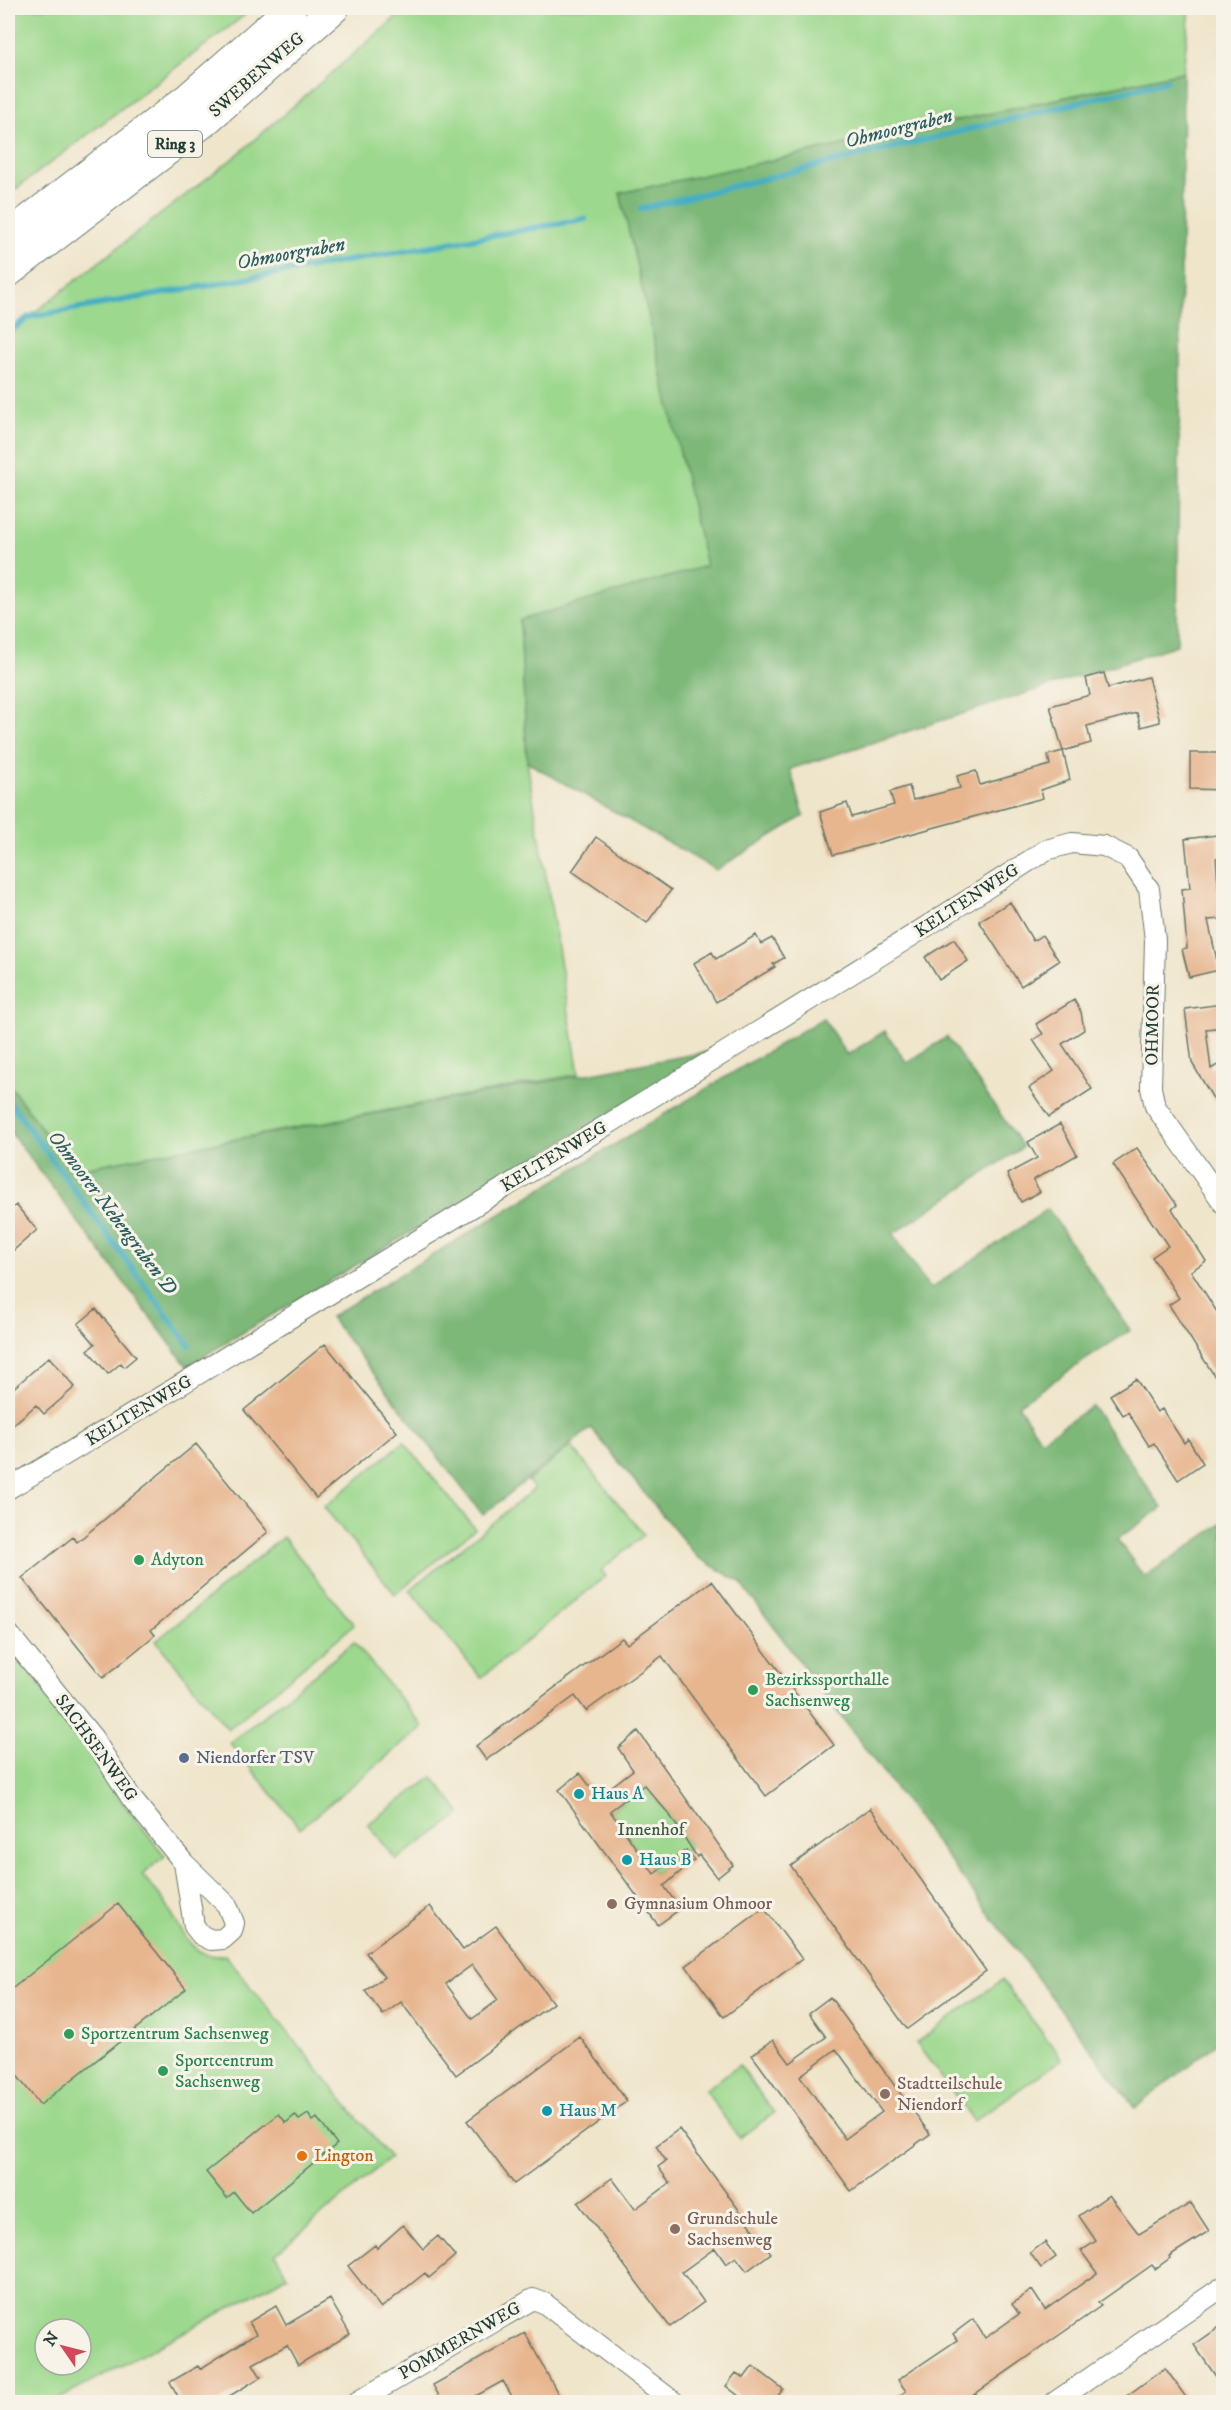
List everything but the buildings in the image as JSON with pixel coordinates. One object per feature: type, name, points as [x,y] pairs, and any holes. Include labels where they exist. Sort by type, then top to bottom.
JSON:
[{"type":"main road","name":"SWEBENWEG","points":[[8,236],[187,99],[291,8]]},
{"type":"main road","name":"SWEBENWEG","points":[[8,272],[205,121],[334,8]]},
{"type":"street","name":"KELTENWEG","points":[[8,1489],[190,1381],[761,1032],[1046,850],[1072,843],[1104,846]]},
{"type":"street","name":"OHMOOR","points":[[1104,846],[1128,858],[1144,878],[1153,903],[1151,1088],[1155,1106],[1224,1204]]},
{"type":"street","name":"SACHSENWEG","points":[[8,1633],[93,1738],[132,1799],[184,1863]]},
{"type":"street","points":[[1055,2403],[1224,2286]]},
{"type":"street","name":"POMMERNWEG","points":[[357,2403],[533,2299],[544,2302],[674,2403]]},
{"type":"green space","points":[[8,8],[254,8],[8,195]]},
{"type":"green space","points":[[407,8],[1190,8],[1183,72],[620,193],[707,566],[520,621],[527,762],[579,1074],[72,1170],[8,1083],[8,333],[237,155]]},
{"type":"green space","points":[[1183,72],[1177,645],[790,769],[804,816],[716,870],[527,762],[520,620],[706,566],[620,193]]},
{"type":"green space","points":[[823,1018],[847,1055],[885,1031],[907,1063],[947,1037],[1023,1147],[893,1234],[930,1289],[1048,1209],[1130,1330],[1018,1405],[1041,1440],[1092,1406],[1162,1508],[1117,1539],[1144,1577],[1223,1523],[1223,2038],[1135,2108],[740,1582],[697,1557],[591,1428],[483,1515],[330,1317]]},
{"type":"green space","points":[[716,1050],[187,1366],[8,1129],[8,1083],[72,1170]]},
{"type":"green space","points":[[404,1442],[475,1529],[395,1594],[324,1507]]},
{"type":"green space","points":[[571,1446],[644,1535],[601,1570],[606,1576],[481,1678],[410,1590],[534,1489],[528,1481]]},
{"type":"green space","points":[[283,1537],[354,1625],[228,1729],[156,1641]]},
{"type":"green space","points":[[354,1642],[423,1727],[300,1828],[230,1743]]},
{"type":"green space","name":"Sportcentrum Sachsenweg","points":[[8,1646],[86,1742],[122,1802],[165,1856],[142,1875],[163,1900],[187,1940],[203,1953],[213,1956],[225,1955],[390,2158],[275,2254],[288,2276],[54,2402],[8,2402]]},
{"type":"green space","points":[[433,1777],[461,1814],[396,1860],[368,1824]]},
{"type":"green space","name":"Innenhof","points":[[644,1785],[669,1814],[690,1846],[654,1874],[610,1811]]},
{"type":"green space","points":[[1002,1980],[1062,2059],[974,2121],[916,2043]]},
{"type":"green space","points":[[739,2065],[774,2113],[739,2138],[705,2090]]},
{"type":"waterway","name":"Ohmoorgraben","points":[[640,209],[1167,81]]},
{"type":"waterway","name":"Ohmoorgraben","points":[[8,333],[29,317],[585,219]]},
{"type":"waterway","name":"Ohmoorer Nebengraben D","points":[[8,1100],[189,1345]]},
{"type":"place","name":"Adyton","points":[[139,1560]]},
{"type":"place","name":"Bezirkssporthalle Sachsenweg","points":[[753,1690]]},
{"type":"place","name":"Niendorfer TSV","points":[[184,1758]]},
{"type":"place","name":"Haus A","points":[[579,1794]]},
{"type":"place","name":"Haus B","points":[[627,1860]]},
{"type":"place","name":"Gymnasium Ohmoor","points":[[612,1904]]},
{"type":"place","name":"Sportzentrum Sachsenweg","points":[[69,2034]]},
{"type":"place","name":"Sportcentrum Sachsenweg","points":[[163,2071]]},
{"type":"place","name":"Stadtteilschule Niendorf","points":[[885,2094]]},
{"type":"place","name":"Haus M","points":[[547,2111]]},
{"type":"place","name":"Lington","points":[[302,2156]]},
{"type":"place","name":"Grundschule Sachsenweg","points":[[675,2229]]}]
